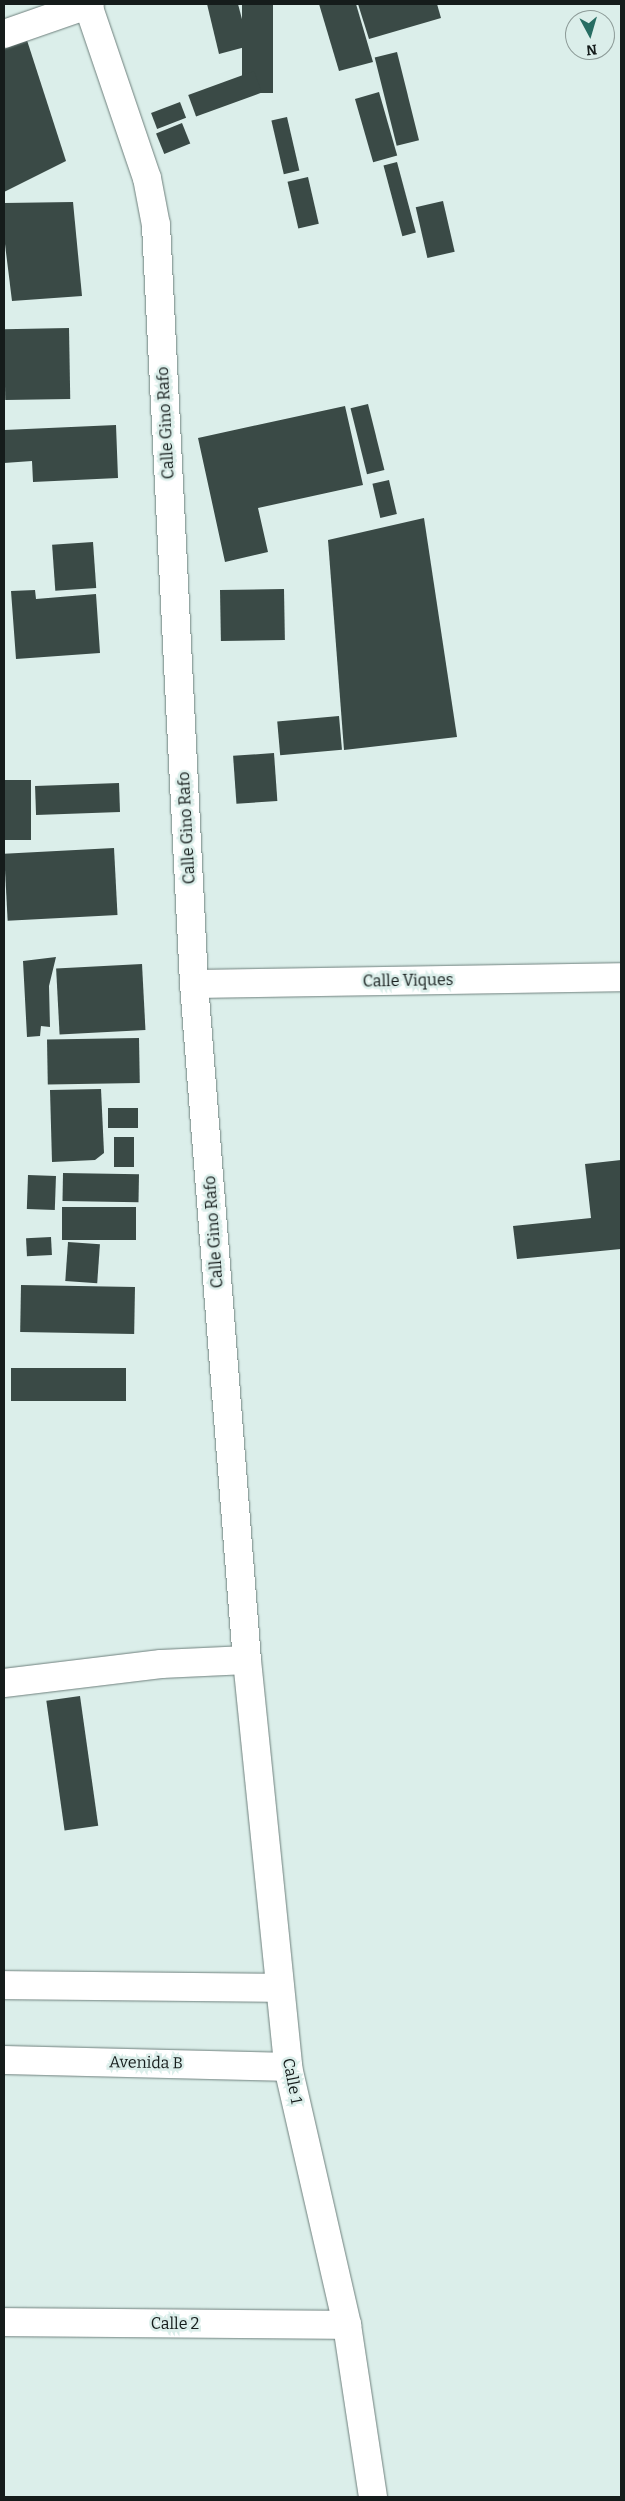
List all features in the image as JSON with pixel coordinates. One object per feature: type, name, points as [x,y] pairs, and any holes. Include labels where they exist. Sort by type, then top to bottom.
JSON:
[{"type":"street","points":[[4,34],[89,4]]},
{"type":"street","name":"Calle Gino Rafo","points":[[89,4],[147,178],[156,225],[194,984],[247,1660]]},
{"type":"street","name":"Calle Viques","points":[[194,984],[621,977]]},
{"type":"street","points":[[4,1683],[160,1664],[247,1660]]},
{"type":"street","name":"Calle 1","points":[[247,1660],[288,2067],[347,2325],[373,2497]]},
{"type":"street","points":[[4,1985],[280,1988]]},
{"type":"street","name":"Avenida B","points":[[4,2060],[288,2067]]},
{"type":"street","name":"Calle 2","points":[[4,2322],[347,2325]]},
{"type":"building","points":[[207,4],[238,4],[249,46],[219,54]]},
{"type":"building","points":[[242,4],[273,4],[273,93],[242,93]]},
{"type":"building","points":[[319,4],[356,4],[373,62],[339,71]]},
{"type":"building","points":[[358,4],[437,4],[441,18],[369,39]]},
{"type":"building","points":[[24,31],[66,161],[4,192],[4,40]]},
{"type":"building","points":[[397,52],[419,140],[397,146],[375,58]]},
{"type":"building","points":[[254,71],[262,93],[196,117],[188,95]]},
{"type":"building","points":[[379,92],[397,155],[373,162],[355,99]]},
{"type":"building","points":[[180,102],[186,118],[157,129],[151,113]]},
{"type":"building","points":[[287,117],[299,171],[284,174],[271,121]]},
{"type":"building","points":[[182,123],[190,143],[164,154],[156,133]]},
{"type":"building","points":[[397,162],[416,233],[402,236],[383,166]]},
{"type":"building","points":[[308,177],[319,224],[298,228],[288,182]]},
{"type":"building","points":[[443,201],[455,252],[427,258],[416,207]]},
{"type":"building","points":[[73,202],[82,296],[12,301],[4,236],[4,203]]},
{"type":"building","points":[[69,328],[70,399],[5,400],[4,329]]},
{"type":"building","points":[[368,404],[384,470],[367,474],[351,408]]},
{"type":"building","points":[[345,406],[363,485],[258,508],[268,552],[225,562],[198,438]]},
{"type":"building","points":[[116,425],[118,478],[33,482],[32,461],[4,463],[4,430]]},
{"type":"building","points":[[389,480],[397,514],[380,518],[372,484]]},
{"type":"building","points":[[424,518],[457,737],[344,750],[328,540]]},
{"type":"building","points":[[93,542],[96,588],[55,591],[52,545]]},
{"type":"building","points":[[284,589],[285,640],[221,641],[220,590]]},
{"type":"building","points":[[35,590],[36,599],[96,594],[100,653],[16,659],[11,591]]},
{"type":"building","points":[[339,716],[342,750],[280,755],[277,721]]},
{"type":"building","points":[[274,753],[277,801],[236,804],[233,756]]},
{"type":"building","points":[[4,780],[31,780],[31,840],[4,840]]},
{"type":"building","points":[[119,783],[120,812],[36,815],[35,786]]},
{"type":"building","points":[[114,848],[118,915],[8,921],[4,854]]},
{"type":"building","points":[[56,957],[49,986],[50,1027],[41,1026],[40,1036],[27,1037],[23,961]]},
{"type":"building","points":[[142,964],[145,1030],[60,1034],[56,969]]},
{"type":"building","points":[[139,1038],[140,1083],[48,1085],[47,1040]]},
{"type":"building","points":[[101,1089],[104,1153],[95,1160],[52,1162],[50,1090]]},
{"type":"building","points":[[108,1108],[138,1108],[138,1128],[108,1128]]},
{"type":"building","points":[[114,1137],[134,1137],[134,1167],[114,1167]]},
{"type":"building","points":[[621,1160],[621,1249],[517,1259],[513,1226],[591,1218],[585,1164]]},
{"type":"building","points":[[63,1173],[139,1174],[138,1202],[63,1201]]},
{"type":"building","points":[[28,1175],[56,1176],[55,1210],[27,1209]]},
{"type":"building","points":[[62,1207],[136,1207],[136,1240],[62,1240]]},
{"type":"building","points":[[51,1237],[52,1255],[27,1256],[26,1238]]},
{"type":"building","points":[[68,1242],[100,1244],[97,1283],[65,1281]]},
{"type":"building","points":[[21,1285],[135,1287],[134,1334],[20,1332]]},
{"type":"building","points":[[11,1368],[126,1368],[126,1401],[11,1401]]},
{"type":"building","points":[[80,1696],[98,1826],[65,1830],[46,1701]]}]
